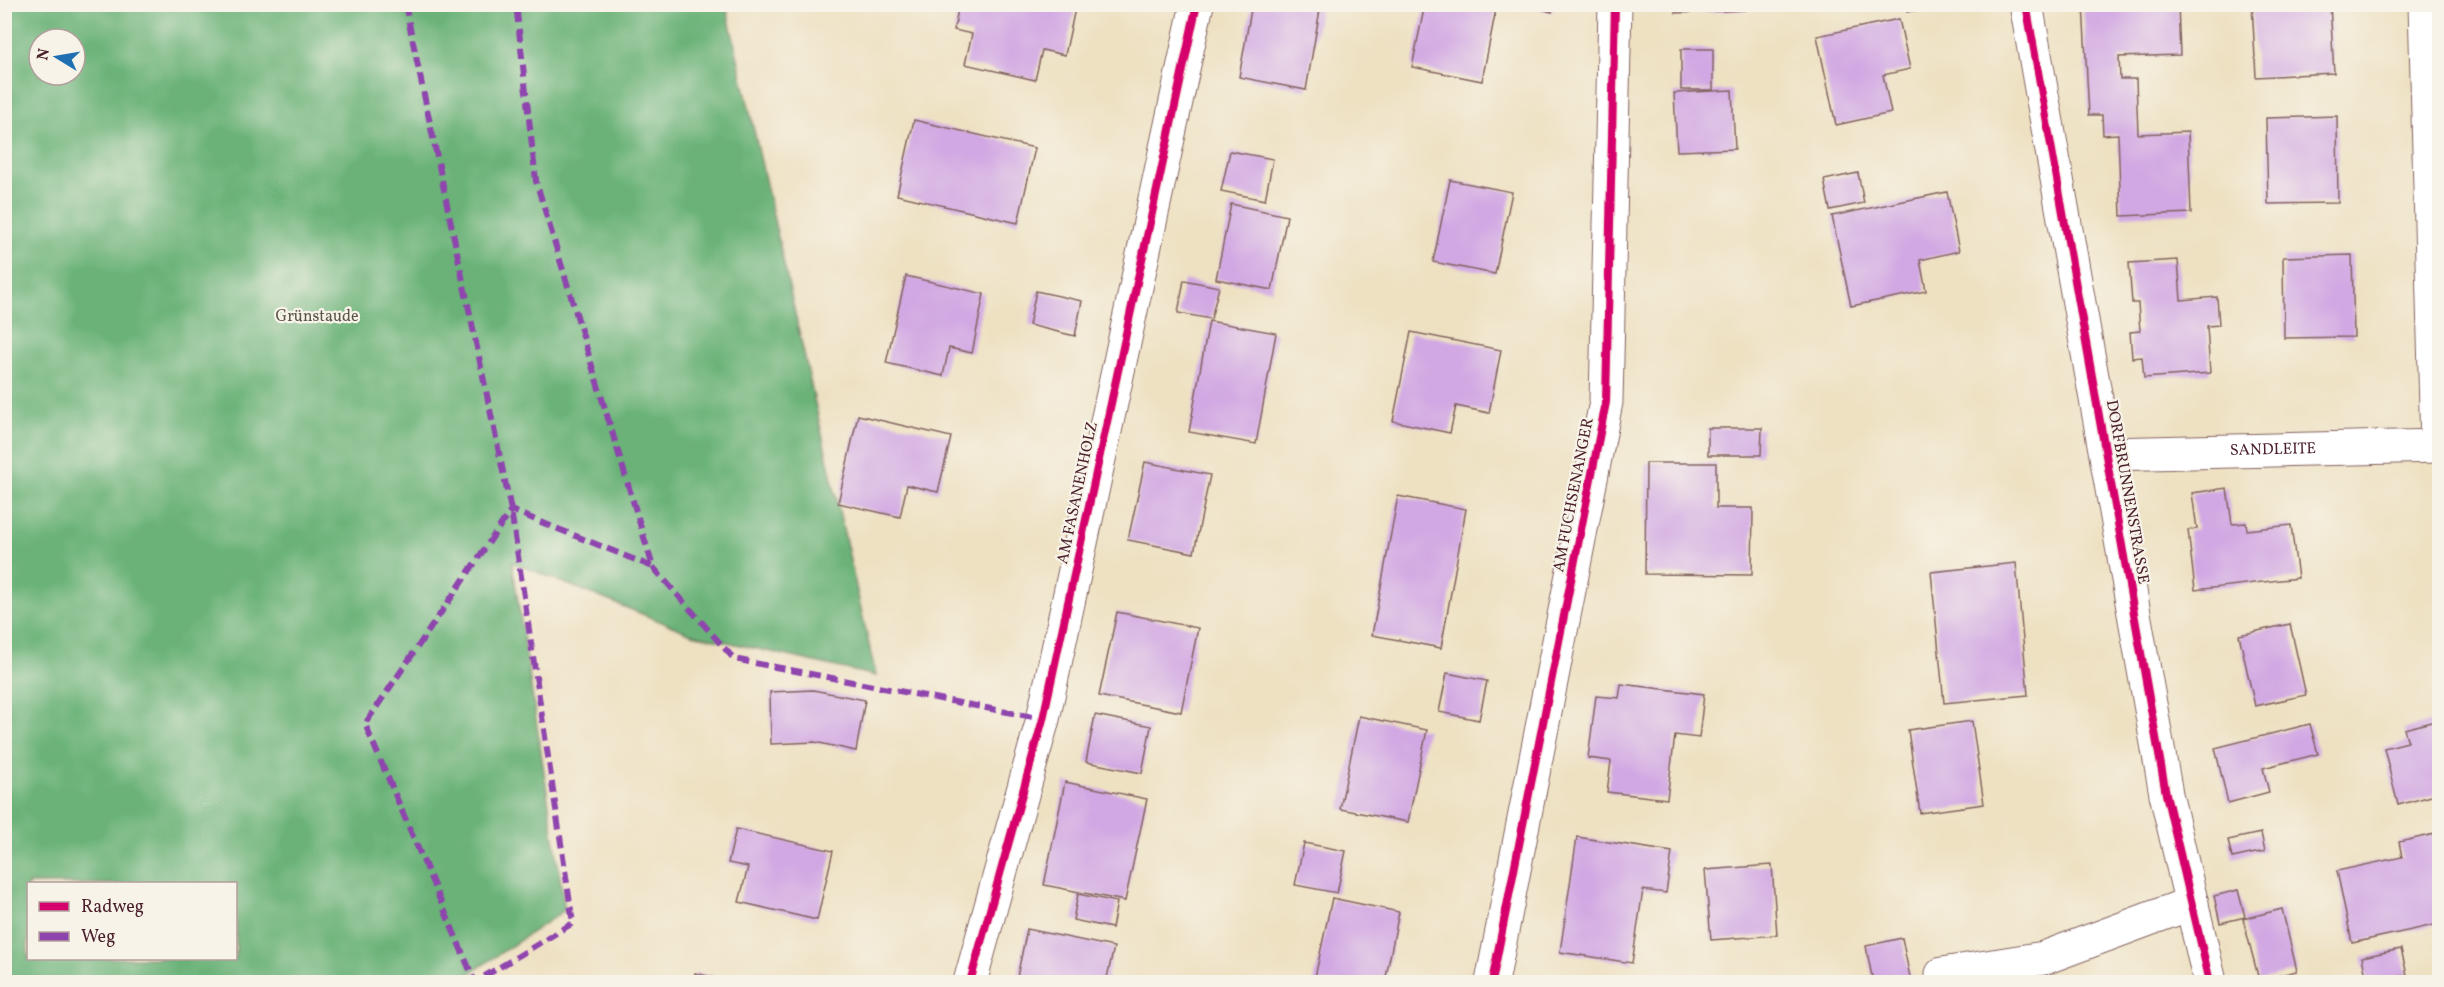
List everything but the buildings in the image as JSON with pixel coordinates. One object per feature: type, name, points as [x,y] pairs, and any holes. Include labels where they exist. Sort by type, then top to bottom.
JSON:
[{"type":"street","name":"AM FASANENHOLZ","points":[[970,982],[1043,719],[1197,4]]},
{"type":"street","name":"AM FUCHSENANGER","points":[[1492,982],[1606,402],[1616,4]]},
{"type":"street","name":"DORFBRUNNENSTRASSE","points":[[2026,4],[2166,794],[2210,982]]},
{"type":"street","points":[[2426,4],[2438,446]]},
{"type":"street","name":"SANDLEITE","points":[[2107,454],[2438,446]]},
{"type":"street","points":[[1942,974],[2044,958],[2192,903]]},
{"type":"green space","name":"Grünstaude","points":[[5,4],[726,5],[876,676],[692,634],[512,562],[565,910],[465,977],[461,982],[5,982]]},
{"type":"marked path","points":[[405,4],[511,510],[573,923],[475,982],[365,724],[511,510],[653,567],[536,181],[516,4]]},
{"type":"marked path","points":[[653,567],[734,659],[1043,719]]},
{"type":"cycle path","points":[[970,982],[1043,719],[1197,4]]},
{"type":"cycle path","points":[[1492,982],[1606,402],[1615,4]]},
{"type":"cycle path","points":[[2026,4],[2166,794],[2210,982]]}]
